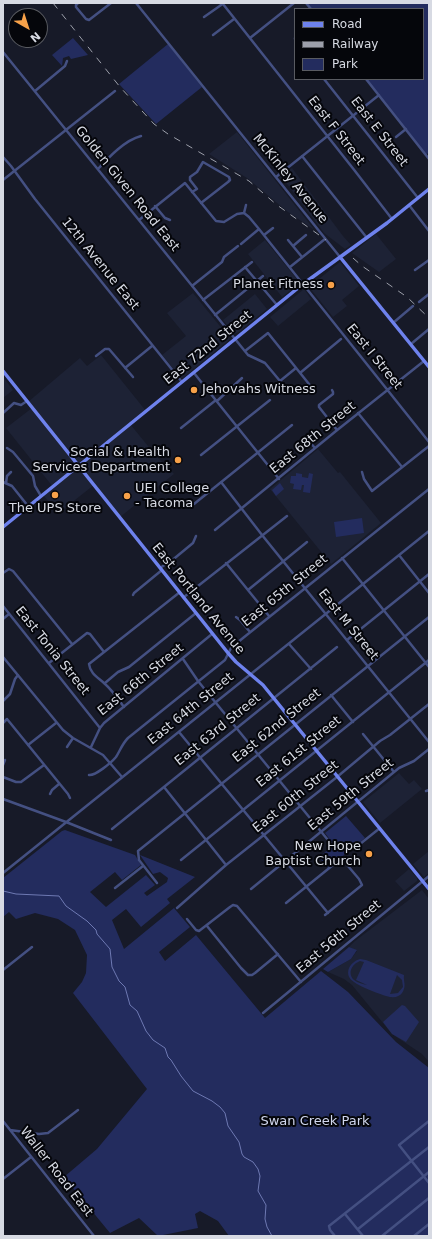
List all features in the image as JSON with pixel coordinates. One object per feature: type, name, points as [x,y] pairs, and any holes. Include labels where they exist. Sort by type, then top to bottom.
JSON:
[{"type":"main road","name":"East 72nd Street","points":[[3,528],[303,284],[392,219],[429,189]]},
{"type":"main road","name":"McKinley Avenue","points":[[340,257],[428,366]]},
{"type":"main road","name":"East Portland Avenue","points":[[3,371],[212,634],[236,662],[263,685],[429,889]]},
{"type":"street","points":[[77,4],[86,19],[89,20],[111,3]]},
{"type":"street","name":"McKinley Avenue","points":[[136,3],[340,257]]},
{"type":"street","points":[[204,17],[222,3]]},
{"type":"street","name":"East F Street","points":[[222,3],[392,219]]},
{"type":"street","points":[[250,38],[294,3]]},
{"type":"street","points":[[213,35],[234,19]]},
{"type":"street","name":"Golden Given Road East","points":[[3,52],[245,351],[250,356],[265,363],[280,381],[296,368]]},
{"type":"street","points":[[35,91],[65,66],[67,61]]},
{"type":"street","name":"East E Street","points":[[325,80],[418,198]]},
{"type":"street","points":[[367,80],[429,159]]},
{"type":"street","points":[[3,180],[115,91]]},
{"type":"street","points":[[276,177],[379,95]]},
{"type":"street","points":[[396,137],[406,129]]},
{"type":"street","points":[[98,169],[108,158],[133,138],[141,136]]},
{"type":"street","points":[[302,156],[366,238]]},
{"type":"street","name":"12th Avenue East","points":[[3,157],[182,383]]},
{"type":"street","points":[[192,192],[197,189],[190,180],[190,177],[197,172],[203,162],[225,174],[230,179],[201,203]]},
{"type":"street","points":[[139,220],[185,183],[214,220],[220,222],[227,221],[237,214],[244,213],[246,205]]},
{"type":"street","points":[[409,205],[429,231]]},
{"type":"street","points":[[155,206],[165,218],[170,220]]},
{"type":"street","name":"East I Street","points":[[244,213],[249,217],[290,267],[429,442]]},
{"type":"street","points":[[264,235],[273,228]]},
{"type":"street","points":[[192,286],[222,262],[224,257],[259,229]]},
{"type":"street","points":[[293,246],[306,235]]},
{"type":"street","points":[[290,267],[325,239]]},
{"type":"street","points":[[288,240],[302,257]]},
{"type":"street","points":[[415,270],[429,260]]},
{"type":"street","points":[[203,300],[252,262]]},
{"type":"street","points":[[245,267],[277,306]]},
{"type":"street","points":[[215,315],[263,276]]},
{"type":"street","points":[[419,302],[429,294]]},
{"type":"street","points":[[393,323],[413,306]]},
{"type":"street","points":[[410,344],[429,329]]},
{"type":"street","points":[[245,351],[268,332],[313,389]]},
{"type":"street","points":[[300,373],[341,339]]},
{"type":"street","points":[[125,368],[152,346]]},
{"type":"street","points":[[96,356],[108,348],[132,377]]},
{"type":"street","name":"East 68th Street","points":[[215,530],[424,361]]},
{"type":"street","points":[[194,373],[279,479]]},
{"type":"street","points":[[181,428],[242,378]]},
{"type":"street","points":[[332,390],[333,394],[318,407],[337,430]]},
{"type":"street","points":[[201,455],[270,400]]},
{"type":"street","points":[[3,412],[14,403],[21,405],[27,401]]},
{"type":"street","points":[[358,413],[402,467]]},
{"type":"street","points":[[194,504],[292,425]]},
{"type":"street","points":[[306,438],[315,448]]},
{"type":"street","points":[[362,472],[364,479],[372,491],[429,446]]},
{"type":"street","points":[[7,448],[13,452],[32,476],[35,486],[42,496]]},
{"type":"street","points":[[11,472],[7,476],[4,483],[12,486],[29,507]]},
{"type":"street","name":"East M Street","points":[[221,482],[241,509],[429,742]]},
{"type":"street","name":"East 65th Street","points":[[89,775],[96,774],[110,762],[116,756],[121,745],[128,738],[225,660],[231,648],[269,616],[429,489]]},
{"type":"street","points":[[184,597],[287,516]]},
{"type":"street","name":"East 64th Street","points":[[3,873],[429,531]]},
{"type":"street","points":[[134,595],[134,593],[166,564],[193,544],[196,536]]},
{"type":"street","points":[[248,590],[307,542]]},
{"type":"street","points":[[399,556],[429,593]]},
{"type":"street","points":[[342,558],[362,585],[429,667]]},
{"type":"street","points":[[226,563],[269,616]]},
{"type":"street","points":[[3,573],[10,569],[14,571],[72,644]]},
{"type":"street","points":[[347,640],[429,574]]},
{"type":"street","points":[[124,707],[105,683],[97,678],[91,670],[89,664],[180,592]]},
{"type":"street","name":"East Tonia Street","points":[[3,606],[100,728]]},
{"type":"street","points":[[105,683],[118,672],[129,667],[196,613]]},
{"type":"street","points":[[3,619],[9,614]]},
{"type":"street","points":[[236,617],[250,632]]},
{"type":"street","name":"East 62nd Street","points":[[143,866],[138,851],[429,617]]},
{"type":"street","points":[[49,663],[88,633],[104,652]]},
{"type":"street","name":"East 66th Street","points":[[91,747],[104,723],[212,634]]},
{"type":"street","points":[[288,644],[311,669]]},
{"type":"street","name":"East 63rd Street","points":[[112,829],[337,648]]},
{"type":"street","points":[[3,657],[56,723],[72,738],[91,747],[103,755],[122,777]]},
{"type":"street","points":[[183,659],[198,681],[332,845]]},
{"type":"street","name":"East 61st Street","points":[[181,860],[429,660]]},
{"type":"street","points":[[3,701],[10,694],[15,679],[18,675]]},
{"type":"street","points":[[331,696],[353,722]]},
{"type":"street","name":"East 60th Street","points":[[177,908],[226,865],[338,777],[380,741],[390,735],[429,704]]},
{"type":"street","points":[[3,723],[7,719],[70,798]]},
{"type":"street","points":[[28,745],[56,723]]},
{"type":"street","points":[[179,732],[264,835],[306,887],[326,914],[362,884],[342,859],[338,861],[306,887],[286,904]]},
{"type":"street","points":[[363,734],[394,772]]},
{"type":"street","points":[[67,747],[72,738]]},
{"type":"street","name":"East 59th Street","points":[[251,889],[394,772],[414,761],[429,749]]},
{"type":"street","points":[[3,765],[5,760]]},
{"type":"street","points":[[3,777],[18,782],[27,778],[44,765]]},
{"type":"street","points":[[50,794],[52,790],[60,784]]},
{"type":"street","points":[[164,787],[226,865]]},
{"type":"street","points":[[3,799],[111,840]]},
{"type":"street","points":[[360,844],[380,828]]},
{"type":"street","points":[[115,888],[143,866],[157,883]]},
{"type":"street","name":"East 56th Street","points":[[262,1013],[429,876]]},
{"type":"street","points":[[187,919],[198,931],[200,931],[231,906],[235,905],[240,908],[301,982]]},
{"type":"street","points":[[207,926],[248,975],[255,973],[278,954]]},
{"type":"street","points":[[3,970],[32,947]]},
{"type":"street","points":[[10,1130],[39,1134],[48,1132],[78,1110]]},
{"type":"street","name":"Waller Road East","points":[[3,1121],[94,1236]]},
{"type":"street","points":[[429,1121],[399,1145],[429,1183]]},
{"type":"street","points":[[335,1236],[330,1230],[329,1226],[429,1147]]},
{"type":"street","points":[[3,1179],[31,1157]]},
{"type":"street","points":[[358,1229],[429,1172]]},
{"type":"street","points":[[382,1236],[429,1198]]},
{"type":"street","points":[[345,1214],[363,1236]]},
{"type":"street","points":[[414,1236],[429,1224]]},
{"type":"shaded area","points":[[237,132],[313,229],[288,212],[247,178],[209,154]]},
{"type":"shaded area","points":[[292,168],[351,245],[345,249],[324,233],[281,176]]},
{"type":"shaded area","points":[[376,234],[396,259],[379,272],[352,253]]},
{"type":"shaded area","points":[[265,240],[300,283],[282,297],[248,254]]},
{"type":"shaded area","points":[[340,262],[359,286],[342,300],[347,306],[333,317],[309,287]]},
{"type":"shaded area","points":[[304,289],[311,299],[278,326],[270,317]]},
{"type":"shaded area","points":[[193,293],[228,336],[229,340],[183,378],[181,378],[162,355],[186,336],[167,313]]},
{"type":"shaded area","points":[[255,294],[267,309],[239,332],[234,334],[223,320]]},
{"type":"shaded area","points":[[101,355],[146,411],[130,424],[157,457],[174,474],[120,517],[94,485],[61,511],[57,511],[43,495],[53,487],[6,428],[32,408],[28,402],[80,358],[87,366]]},
{"type":"shaded area","points":[[3,377],[13,390],[3,398]]},
{"type":"shaded area","points":[[318,449],[338,473],[340,472],[381,523],[331,564],[270,489]]},
{"type":"shaded area","points":[[399,773],[409,784],[414,780],[422,789],[380,823],[363,802]]},
{"type":"shaded area","points":[[429,851],[429,873],[424,877],[413,864]]},
{"type":"shaded area","points":[[409,869],[417,878],[417,881],[404,891],[395,881]]},
{"type":"shaded area","points":[[422,890],[429,899],[429,1062],[422,1054],[392,1034],[352,985],[344,979],[328,972],[351,959],[357,951],[349,947],[355,941]]},
{"type":"green space","points":[[306,3],[429,3],[429,152],[426,155],[367,80],[424,80],[424,8],[310,8]]},
{"type":"green space","points":[[73,38],[88,55],[71,59],[69,56],[63,58],[62,66],[52,55]]},
{"type":"green space","points":[[168,44],[202,87],[156,124],[119,84]]},
{"type":"green space","points":[[296,473],[302,474],[302,477],[308,478],[309,473],[313,474],[310,493],[303,492],[304,485],[302,485],[301,490],[293,489],[294,484],[290,483],[291,476],[296,476]]},
{"type":"green space","points":[[280,483],[284,489],[276,496],[272,490]]},
{"type":"green space","points":[[362,518],[364,533],[336,537],[334,522]]},
{"type":"green space","points":[[346,816],[365,838],[328,868],[319,857],[334,845],[325,833]]},
{"type":"green space","name":"Swan Creek Park","points":[[65,830],[135,855],[141,865],[122,880],[115,872],[90,892],[106,907],[146,875],[155,885],[144,893],[147,896],[167,882],[168,878],[160,872],[153,874],[140,855],[195,877],[167,899],[170,903],[141,927],[126,909],[112,920],[124,949],[174,908],[190,927],[159,952],[165,961],[196,935],[265,1018],[321,971],[348,992],[396,1042],[429,1068],[429,1236],[229,1236],[218,1221],[200,1211],[195,1214],[198,1228],[158,1236],[139,1218],[110,1233],[64,1177],[97,1149],[147,1089],[73,993],[82,982],[86,973],[87,955],[75,930],[58,919],[35,913],[16,919],[9,912],[3,917],[3,878]]},
{"type":"green space","points":[[349,947],[357,950],[351,959],[328,972],[323,969]]},
{"type":"green space","points":[[360,959],[366,960],[404,975],[405,986],[402,993],[396,997],[388,997],[357,984],[351,979],[348,972],[350,966]],"holes":[[[360,961],[364,962],[356,980],[367,985],[354,980],[351,974],[351,969],[353,966]],[[397,975],[402,980],[403,987],[398,993],[390,994]]]},
{"type":"green space","points":[[402,1005],[405,1006],[419,1022],[406,1042],[392,1034],[383,1022]]},
{"type":"waterway","points":[[3,891],[16,894],[59,896],[66,906],[87,921],[96,930],[97,934],[110,949],[112,967],[119,981],[125,987],[130,1005],[137,1011],[146,1031],[153,1040],[165,1048],[168,1057],[193,1091],[212,1101],[225,1113],[228,1126],[239,1142],[242,1154],[244,1157],[253,1162],[258,1169],[260,1176],[258,1191],[266,1205],[265,1219],[272,1236]]},
{"type":"railway","points":[[53,3],[120,87],[154,124],[168,134],[249,181],[277,205],[326,240]]},
{"type":"railway","points":[[353,258],[362,266],[407,297],[429,318]]},
{"type":"place","name":"Planet Fitness","points":[[331,285]]},
{"type":"place","name":"Jehovahs Witness","points":[[194,390]]},
{"type":"place","name":"Social & Health Services Department","points":[[178,460]]},
{"type":"place","name":"The UPS Store","points":[[55,495]]},
{"type":"place","name":"UEI College - Tacoma","points":[[127,496]]},
{"type":"place","name":"New Hope Baptist Church","points":[[369,854]]}]
